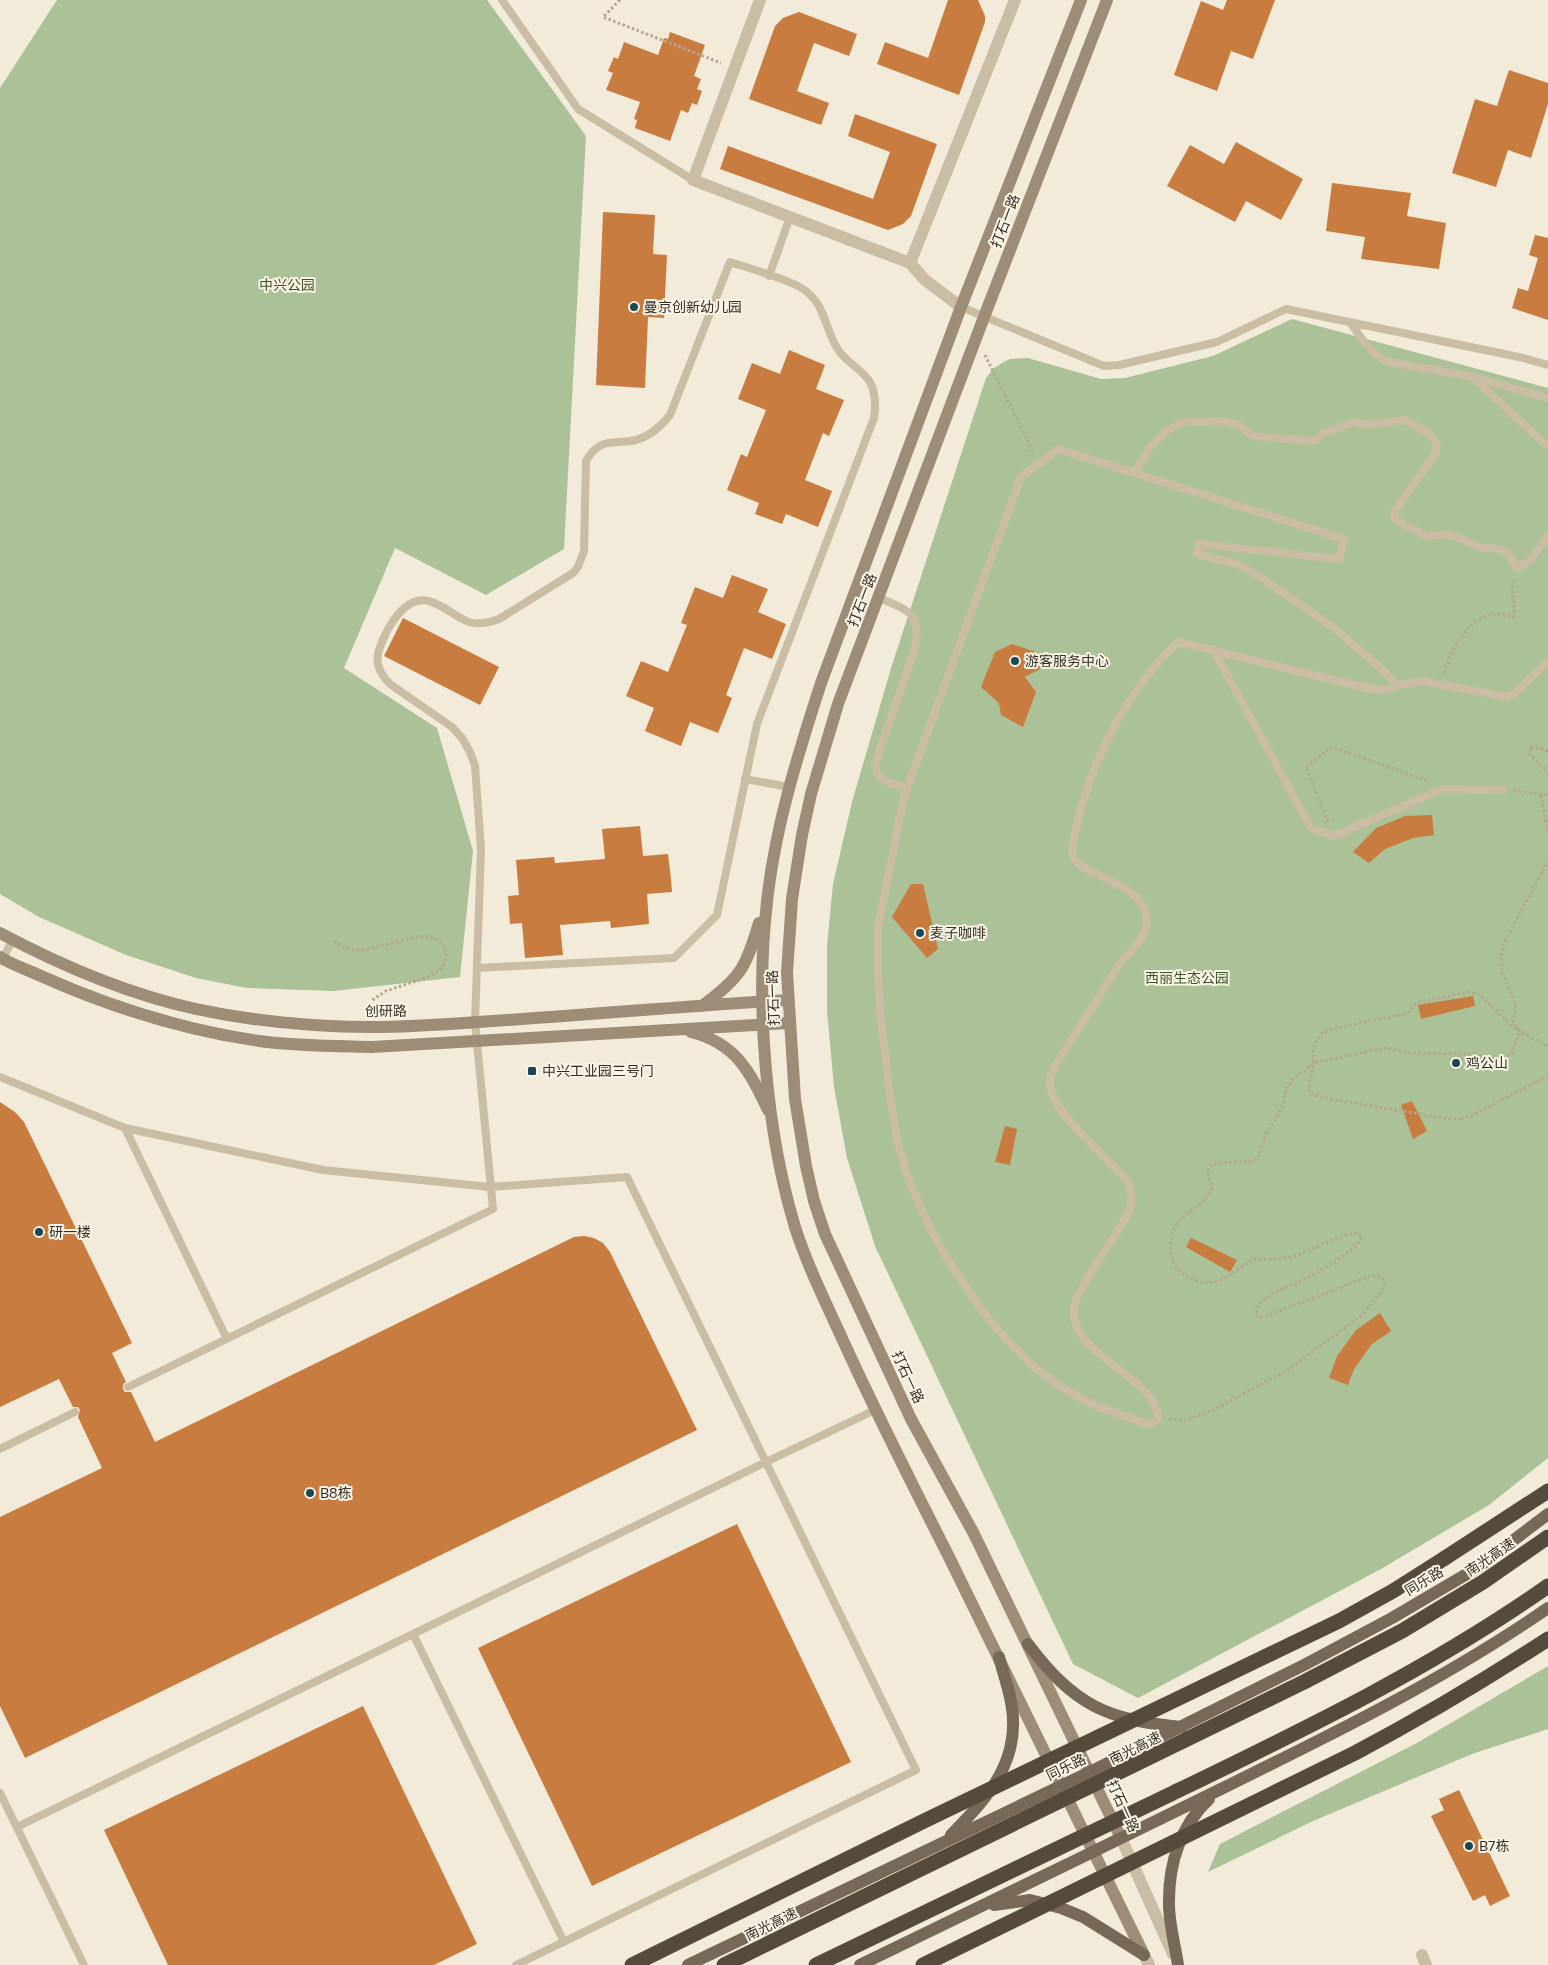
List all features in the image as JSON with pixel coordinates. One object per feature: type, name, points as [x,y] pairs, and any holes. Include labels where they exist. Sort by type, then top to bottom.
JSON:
[{"type":"highway","points":[[632,1965],[915,1825],[1339,1621],[1393,1591],[1548,1491]]},
{"type":"highway","name":"南光高速","points":[[724,1965],[1304,1682],[1418,1622],[1483,1582],[1548,1537]]},
{"type":"highway","points":[[816,1965],[1326,1719],[1421,1668],[1508,1614],[1548,1586]]},
{"type":"highway","points":[[923,1965],[1355,1754],[1450,1700],[1548,1639]]},
{"type":"main road","name":"打石一路","points":[[1081,0],[961,308],[821,683],[789,787],[767,899],[763,955],[763,1002],[778,1161],[796,1228],[823,1298],[875,1410],[999,1656],[1060,1786],[1146,1960]]},
{"type":"main road","name":"打石一路","points":[[1107,0],[984,317],[838,704],[811,794],[796,869],[787,973],[794,1099],[814,1201],[825,1234],[911,1419],[974,1534],[1122,1838]]},
{"type":"main road","points":[[702,1006],[733,982],[743,968],[751,950],[767,899]]},
{"type":"main road","name":"创研路","points":[[0,933],[38,953],[141,994],[196,1009],[253,1018],[372,1027],[475,1022],[788,1000]]},
{"type":"main road","points":[[1,960],[113,1005],[199,1029],[260,1041],[372,1047],[789,1024]]},
{"type":"main road","points":[[676,1029],[705,1035],[728,1049],[744,1064],[752,1076],[773,1119]]},
{"type":"main road","name":"同乐路","points":[[688,1965],[1182,1727],[1392,1618],[1477,1568],[1548,1514]]},
{"type":"main road","points":[[860,1965],[1093,1853],[1339,1731],[1435,1679],[1548,1608]]},
{"type":"main road","points":[[1028,1644],[1062,1685],[1094,1706],[1124,1719],[1182,1727]]},
{"type":"main road","points":[[944,1842],[980,1806],[1000,1778],[1008,1757],[1013,1720],[1011,1702],[999,1656]]},
{"type":"main road","points":[[1178,1965],[1169,1901],[1172,1869],[1177,1849],[1187,1826],[1199,1809],[1219,1790]]},
{"type":"main road","points":[[981,1906],[1030,1900],[1061,1908],[1083,1917],[1146,1960]]},
{"type":"street","points":[[760,0],[693,180],[910,263],[925,280],[961,308]]},
{"type":"street","points":[[910,263],[1015,0]]},
{"type":"street","name":"打石一路","points":[[1122,1838],[1178,1965]]},
{"type":"lane","points":[[502,0],[578,109],[693,180]]},
{"type":"lane","points":[[769,276],[790,217]]},
{"type":"lane","points":[[128,1387],[493,1209],[475,1022],[481,849],[475,766],[462,738],[452,727],[390,684],[382,676],[378,665],[381,642],[397,615],[406,605],[419,600],[432,602],[474,624],[487,624],[499,619],[573,573],[584,551],[586,461],[591,452],[598,446],[607,442],[635,440],[645,437],[655,431],[670,415],[730,262],[802,289],[818,304],[838,350],[869,381],[874,393],[876,406],[874,418],[757,724],[717,915],[674,958],[477,968]]},
{"type":"lane","points":[[961,308],[1104,366],[1119,365],[1217,342],[1286,309],[1351,324],[1520,357],[1548,365]]},
{"type":"lane","points":[[1351,324],[1373,353],[1380,359],[1474,377],[1548,398]]},
{"type":"lane","points":[[1474,377],[1548,447]]},
{"type":"lane","points":[[1134,472],[1151,446],[1166,431],[1183,422],[1225,421],[1240,426],[1252,436],[1310,441],[1316,440],[1322,434],[1353,422],[1368,425],[1405,420],[1428,433],[1437,446],[1430,464],[1396,507],[1394,512],[1395,518],[1401,523],[1427,536],[1447,534],[1478,547],[1507,552],[1517,568],[1531,560],[1548,535]]},
{"type":"lane","points":[[1393,686],[1390,677],[1334,628],[1259,576],[1234,563],[1197,554],[1199,544],[1339,559],[1344,539],[1058,449],[1021,477],[907,788],[878,927],[877,952],[880,1010],[897,1140],[908,1178],[926,1222],[961,1282],[1005,1338],[1033,1366],[1061,1387],[1091,1404],[1146,1424],[1158,1419],[1159,1409],[1147,1393],[1089,1344],[1080,1334],[1075,1324],[1075,1303],[1088,1278],[1129,1212],[1131,1189],[1122,1175],[1073,1125],[1062,1110],[1050,1086],[1051,1075],[1056,1064],[1120,964],[1146,929],[1147,921],[1144,909],[1137,898],[1125,888],[1078,864],[1073,857],[1072,846],[1086,791],[1105,746],[1129,702],[1158,661],[1178,642],[1368,688],[1389,689],[1393,686],[1422,681],[1508,697],[1515,693],[1548,661]]},
{"type":"lane","points":[[878,598],[905,608],[911,613],[916,623],[918,635],[875,764],[880,778],[886,782],[907,788]]},
{"type":"lane","points":[[1213,650],[1311,828],[1334,836],[1442,789],[1503,790]]},
{"type":"lane","points":[[746,778],[789,787]]},
{"type":"lane","points":[[1,960],[13,940]]},
{"type":"lane","points":[[0,1077],[125,1128],[323,1170],[490,1187],[627,1177],[916,1770],[516,1965]]},
{"type":"lane","points":[[125,1128],[227,1338]]},
{"type":"lane","points":[[17,1827],[875,1410]]},
{"type":"lane","points":[[0,1449],[75,1412]]},
{"type":"lane","points":[[414,1634],[564,1942]]},
{"type":"lane","points":[[0,1793],[84,1965]]},
{"type":"path","points":[[620,0],[603,17],[734,68]]},
{"type":"path","points":[[976,338],[1038,463]]},
{"type":"path","points":[[1441,684],[1448,656],[1472,625],[1494,614],[1513,617],[1516,609],[1512,599],[1511,586],[1517,568]]},
{"type":"path","points":[[1548,751],[1531,746],[1530,755],[1548,772]]},
{"type":"path","points":[[1334,836],[1306,767],[1332,747],[1431,783],[1442,789]]},
{"type":"path","points":[[1503,790],[1548,795]]},
{"type":"path","points":[[1541,795],[1548,833]]},
{"type":"path","points":[[1548,861],[1504,943],[1501,956],[1502,971],[1516,1005],[1513,1021],[1520,1032],[1548,1047]]},
{"type":"path","points":[[334,941],[354,950],[370,949],[412,938],[433,937],[443,943],[447,957],[441,969],[428,977],[386,991],[372,1001]]},
{"type":"path","points":[[1528,1036],[1512,1026],[1480,995],[1468,992],[1417,1002],[1408,1013],[1322,1033],[1316,1042],[1313,1052],[1314,1063],[1308,1089],[1319,1097],[1449,1119],[1461,1119],[1471,1116],[1548,1076]]},
{"type":"path","points":[[1158,1419],[1186,1420],[1212,1410],[1286,1371],[1361,1316],[1381,1292],[1384,1284],[1383,1279],[1378,1276],[1367,1277],[1259,1318],[1256,1310],[1263,1300],[1276,1290],[1304,1279],[1335,1260],[1359,1242],[1362,1237],[1358,1233],[1339,1236],[1296,1256],[1271,1260],[1256,1259],[1219,1281],[1203,1284],[1188,1279],[1176,1268],[1170,1250],[1172,1233],[1183,1216],[1200,1206],[1212,1189],[1208,1171],[1211,1164],[1220,1161],[1245,1162],[1258,1158],[1267,1132],[1283,1106],[1286,1089],[1292,1080],[1314,1063],[1385,1048],[1409,1053],[1474,1054],[1487,1059],[1502,1059],[1512,1053],[1520,1032]]},
{"type":"green space","name":"中兴公园","points":[[57,0],[487,0],[586,136],[564,549],[486,595],[395,548],[344,668],[437,728],[473,851],[460,977],[333,991],[247,988],[196,978],[126,955],[39,917],[0,894],[0,88]]},
{"type":"green space","name":"西丽生态公园","points":[[1292,319],[1548,388],[1548,1458],[1489,1505],[1381,1569],[1138,1698],[1073,1664],[875,1246],[847,1158],[834,1087],[827,1011],[827,946],[833,884],[852,802],[892,665],[986,378],[993,369],[1010,359],[1028,358],[1101,379],[1125,378],[1213,356]]},
{"type":"green space","points":[[1548,1666],[1548,1729],[1472,1754],[1313,1821],[1208,1872],[1220,1844],[1415,1744]]},
{"type":"building","points":[[948,0],[978,0],[985,16],[985,22],[959,95],[877,64],[885,42],[928,58]]},
{"type":"building","points":[[1227,0],[1275,0],[1253,59],[1231,51],[1217,91],[1174,75],[1201,1],[1223,10]]},
{"type":"building","points":[[799,12],[857,34],[849,56],[814,43],[797,91],[829,103],[821,125],[749,99],[775,26],[783,18]]},
{"type":"building","points":[[670,32],[705,45],[694,76],[701,79],[697,89],[702,91],[697,105],[692,103],[688,113],[681,110],[670,141],[635,128],[637,120],[634,119],[640,102],[606,90],[613,73],[608,71],[614,57],[618,59],[624,42],[658,55],[664,38],[668,39]]},
{"type":"building","points":[[1509,70],[1548,83],[1548,104],[1531,158],[1508,150],[1496,187],[1452,173],[1475,99],[1497,106]]},
{"type":"building","points":[[855,114],[937,144],[911,216],[903,224],[888,230],[720,169],[728,146],[873,199],[890,152],[848,136]]},
{"type":"building","points":[[1236,142],[1303,179],[1281,220],[1246,201],[1235,222],[1167,186],[1190,145],[1224,164]]},
{"type":"building","points":[[1332,183],[1411,193],[1407,216],[1446,223],[1439,269],[1361,259],[1365,237],[1326,231]]},
{"type":"building","points":[[603,212],[655,215],[653,254],[667,255],[664,318],[648,317],[645,388],[596,385]]},
{"type":"building","points":[[1535,235],[1548,238],[1548,320],[1512,308],[1518,288],[1528,291],[1538,258],[1529,255]]},
{"type":"building","points":[[789,350],[825,365],[816,389],[844,400],[829,436],[823,433],[805,480],[832,491],[818,527],[786,514],[782,524],[755,514],[759,503],[727,490],[741,454],[747,457],[766,410],[738,399],[752,363],[780,374]]},
{"type":"building","points":[[732,575],[768,589],[758,612],[786,624],[772,659],[744,648],[726,695],[732,698],[718,733],[690,722],[681,746],[645,731],[654,708],[626,696],[641,661],[668,672],[687,625],[681,623],[695,587],[723,598]]},
{"type":"building","points":[[403,618],[499,667],[480,705],[384,656]]},
{"type":"building","points":[[1012,644],[1036,652],[1040,669],[1025,677],[1036,692],[1023,727],[1001,715],[999,703],[981,687],[995,652]]},
{"type":"building","points":[[1432,815],[1434,835],[1413,838],[1385,849],[1369,863],[1353,852],[1376,828],[1405,816]]},
{"type":"building","points":[[640,826],[643,856],[668,854],[671,879],[672,892],[647,894],[649,924],[611,928],[610,921],[560,925],[563,955],[525,958],[522,923],[510,924],[508,896],[519,895],[516,860],[554,857],[555,863],[605,859],[602,829]]},
{"type":"building","name":"麦子咖啡","points":[[911,884],[923,884],[938,949],[927,958],[892,917]]},
{"type":"building","points":[[1473,996],[1475,1006],[1421,1019],[1418,1005]]},
{"type":"building","points":[[1412,1101],[1427,1131],[1413,1139],[1401,1105]]},
{"type":"building","name":"B8栋","points":[[0,1102],[15,1112],[24,1122],[132,1343],[112,1353],[126,1382],[123,1384],[123,1389],[125,1392],[131,1392],[155,1442],[574,1237],[584,1236],[594,1238],[603,1243],[610,1252],[697,1430],[25,1758],[0,1706],[0,1517],[102,1468],[78,1417],[80,1410],[78,1407],[73,1407],[59,1379],[0,1407]]},
{"type":"building","points":[[1005,1126],[1017,1129],[1010,1165],[995,1162]]},
{"type":"building","points":[[1191,1238],[1237,1260],[1230,1272],[1186,1247]]},
{"type":"building","points":[[1380,1313],[1391,1331],[1372,1344],[1354,1369],[1348,1385],[1329,1378],[1337,1356],[1356,1330]]},
{"type":"building","points":[[737,1524],[851,1762],[592,1886],[478,1648]]},
{"type":"building","points":[[363,1706],[477,1944],[434,1965],[168,1965],[104,1830]]},
{"type":"building","name":"B7栋","points":[[1459,1790],[1510,1896],[1490,1906],[1485,1895],[1473,1901],[1431,1816],[1444,1810],[1439,1799]]},
{"type":"place","name":"曼京创新幼儿园","points":[[634,307]]},
{"type":"place","name":"游客服务中心","points":[[1015,661]]},
{"type":"place","name":"麦子咖啡","points":[[920,933]]},
{"type":"place","name":"鸡公山","points":[[1456,1063]]},
{"type":"place","name":"中兴工业园三号门","points":[[532,1071]]},
{"type":"place","name":"研一楼","points":[[39,1232]]},
{"type":"place","name":"B8栋","points":[[310,1493]]},
{"type":"place","name":"B7栋","points":[[1469,1846]]}]
